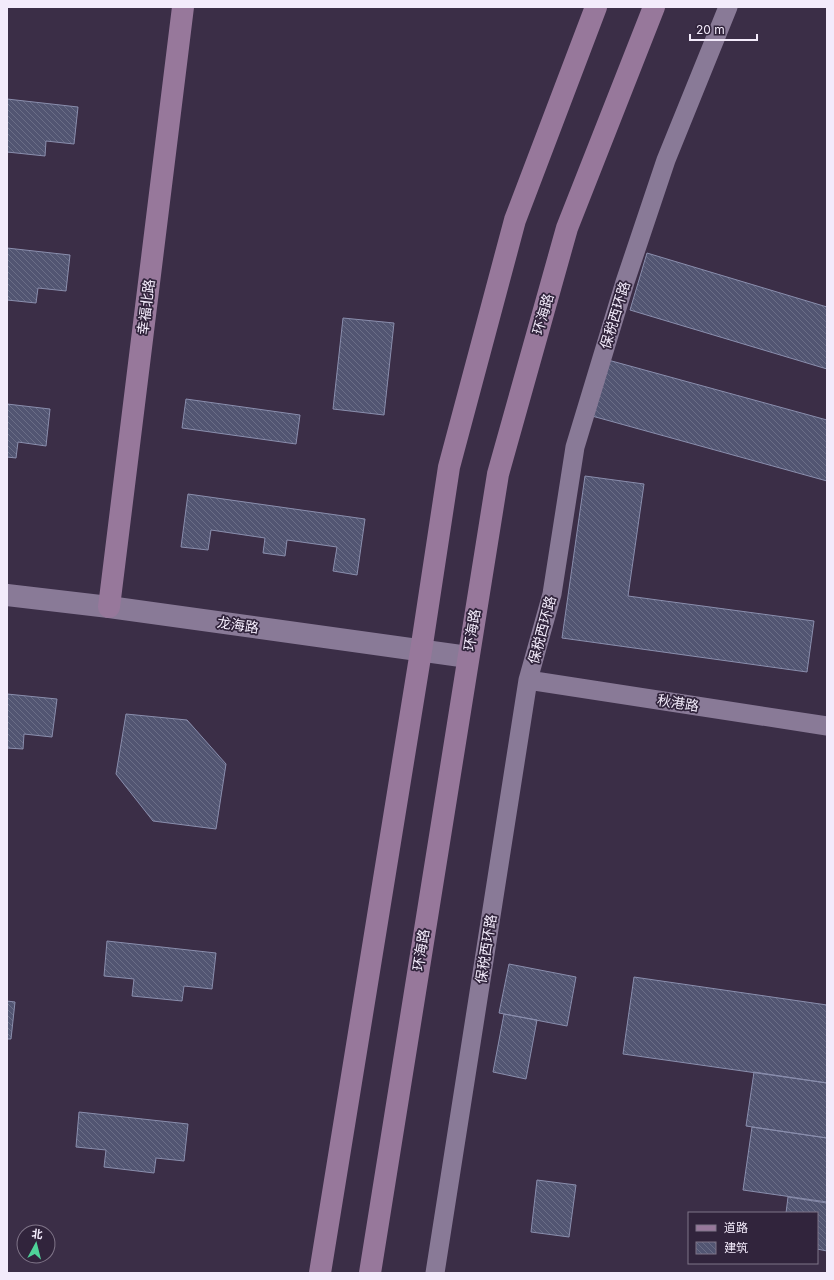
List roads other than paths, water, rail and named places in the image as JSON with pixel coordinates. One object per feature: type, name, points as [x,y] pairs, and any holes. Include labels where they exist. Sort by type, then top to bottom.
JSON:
[{"type":"main road","name":"幸福北路","points":[[109,607],[184,7]]},
{"type":"main road","name":"环海路","points":[[370,1273],[498,474],[567,228],[654,7]]},
{"type":"main road","points":[[320,1273],[421,651],[449,467],[515,220],[594,12]]},
{"type":"street","name":"保税西环路","points":[[435,1273],[528,680],[552,594],[575,447],[625,282],[666,160],[728,7]]},
{"type":"street","name":"龙海路","points":[[7,594],[468,657]]},
{"type":"street","name":"秋港路","points":[[528,680],[827,726]]}]
